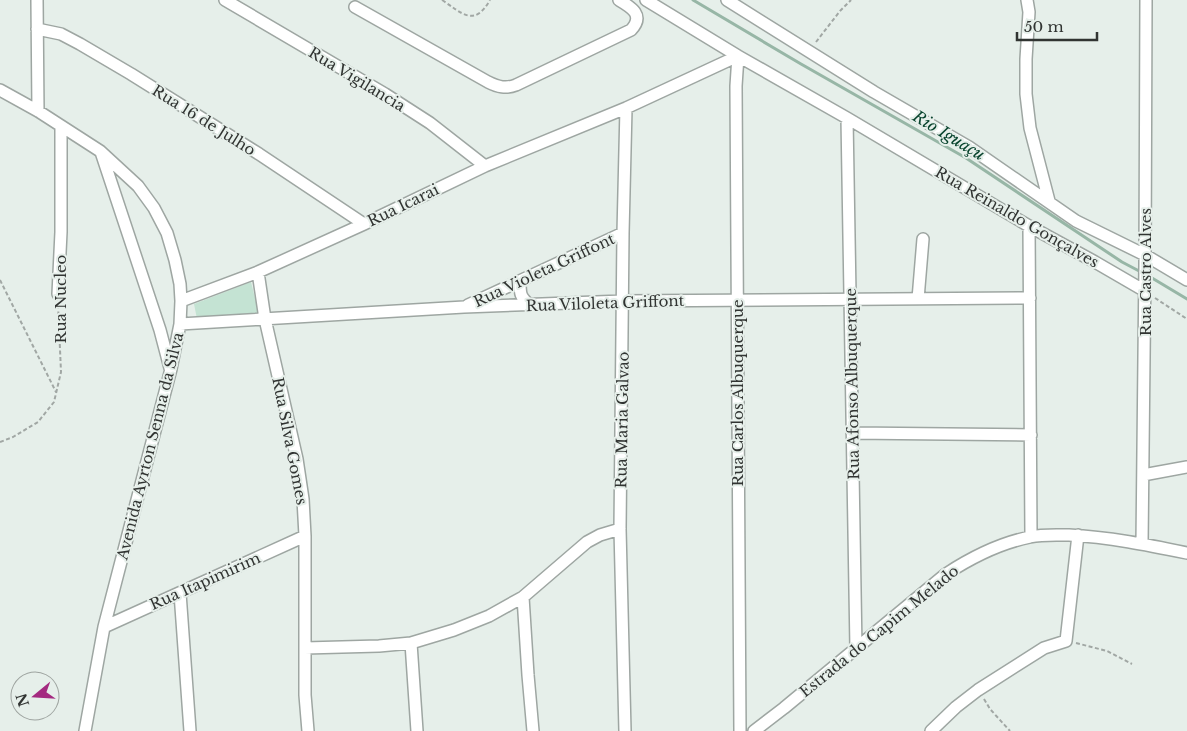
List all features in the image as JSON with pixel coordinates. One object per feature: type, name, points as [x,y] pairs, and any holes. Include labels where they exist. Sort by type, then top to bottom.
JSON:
[{"type":"street","points":[[37,0],[38,111]]},
{"type":"street","name":"Rua Vigilancia","points":[[225,0],[430,123],[485,166]]},
{"type":"street","points":[[355,7],[488,82],[503,88],[510,88],[631,30],[636,25],[636,14],[619,0]]},
{"type":"street","name":"Rua Reinaldo Gonçalves","points":[[646,0],[1029,226],[1145,288]]},
{"type":"street","points":[[726,0],[874,92],[969,147],[1076,221],[1145,260],[1187,280]]},
{"type":"street","points":[[1026,0],[1029,12],[1026,94],[1030,128],[1049,201]]},
{"type":"street","name":"Rua Castro Alves","points":[[1142,544],[1146,0]]},
{"type":"street","name":"Rua 16 de Julho","points":[[38,29],[61,34],[131,74],[259,154],[364,224]]},
{"type":"street","name":"Rua Icarai","points":[[181,301],[258,272],[485,166],[626,108],[738,56]]},
{"type":"street","name":"Rua Carlos Albuquerque","points":[[738,56],[736,86],[740,731]]},
{"type":"street","name":"Avenida Ayrton Senna da Silva","points":[[0,90],[38,111],[100,152],[138,186],[154,208],[167,233],[180,284],[180,324],[171,369],[104,626],[85,731]]},
{"type":"street","name":"Rua Maria Galvao","points":[[625,731],[620,529],[626,108]]},
{"type":"street","name":"Rua Afonso Albuquerque","points":[[847,118],[856,649]]},
{"type":"street","name":"Rua Nucleo","points":[[58,294],[61,232],[61,126]]},
{"type":"street","points":[[100,152],[160,330],[171,369]]},
{"type":"street","points":[[1029,226],[1031,536]]},
{"type":"street","name":"Rua Violeta Griffont","points":[[464,307],[623,232]]},
{"type":"street","points":[[918,298],[923,239]]},
{"type":"street","name":"Rua Silva Gomes","points":[[258,272],[265,319],[297,459],[303,499],[305,536],[305,695],[308,731]]},
{"type":"street","points":[[520,281],[521,296],[530,305]]},
{"type":"street","name":"Rua Viloleta Griffont","points":[[180,324],[464,307],[623,301],[1030,298]]},
{"type":"street","points":[[852,433],[1031,435]]},
{"type":"street","points":[[1143,475],[1187,467]]},
{"type":"street","points":[[305,648],[379,646],[410,643],[454,630],[480,620],[523,597],[587,542],[600,535],[620,529]]},
{"type":"street","name":"Estrada do Capim Melado","points":[[754,731],[946,574],[988,550],[1031,536],[1055,534],[1095,537],[1187,553]]},
{"type":"street","name":"Rua Itapimirim","points":[[104,626],[305,536]]},
{"type":"street","points":[[931,731],[956,707],[978,690],[1044,648],[1066,641],[1078,536]]},
{"type":"street","points":[[180,593],[190,731]]},
{"type":"street","points":[[523,597],[533,731]]},
{"type":"street","points":[[410,643],[417,731]]},
{"type":"path","points":[[442,0],[464,14],[471,16],[479,15],[490,0]]},
{"type":"path","points":[[809,51],[840,10],[851,0]]},
{"type":"path","points":[[0,280],[56,392]]},
{"type":"path","points":[[1145,288],[1187,319]]},
{"type":"path","name":"Rua Nucleo","points":[[0,442],[14,437],[38,422],[54,402],[61,372],[58,294]]},
{"type":"path","points":[[1066,641],[1107,650],[1132,664]]},
{"type":"path","points":[[978,690],[990,709],[1010,731]]},
{"type":"green space","points":[[251,282],[259,314],[197,319],[194,304]]},
{"type":"waterway","name":"Rio Iguaçu","points":[[693,0],[966,158],[1122,262],[1141,272]]},
{"type":"waterway","name":"Rio Iguaçu","points":[[1147,275],[1187,299]]}]
